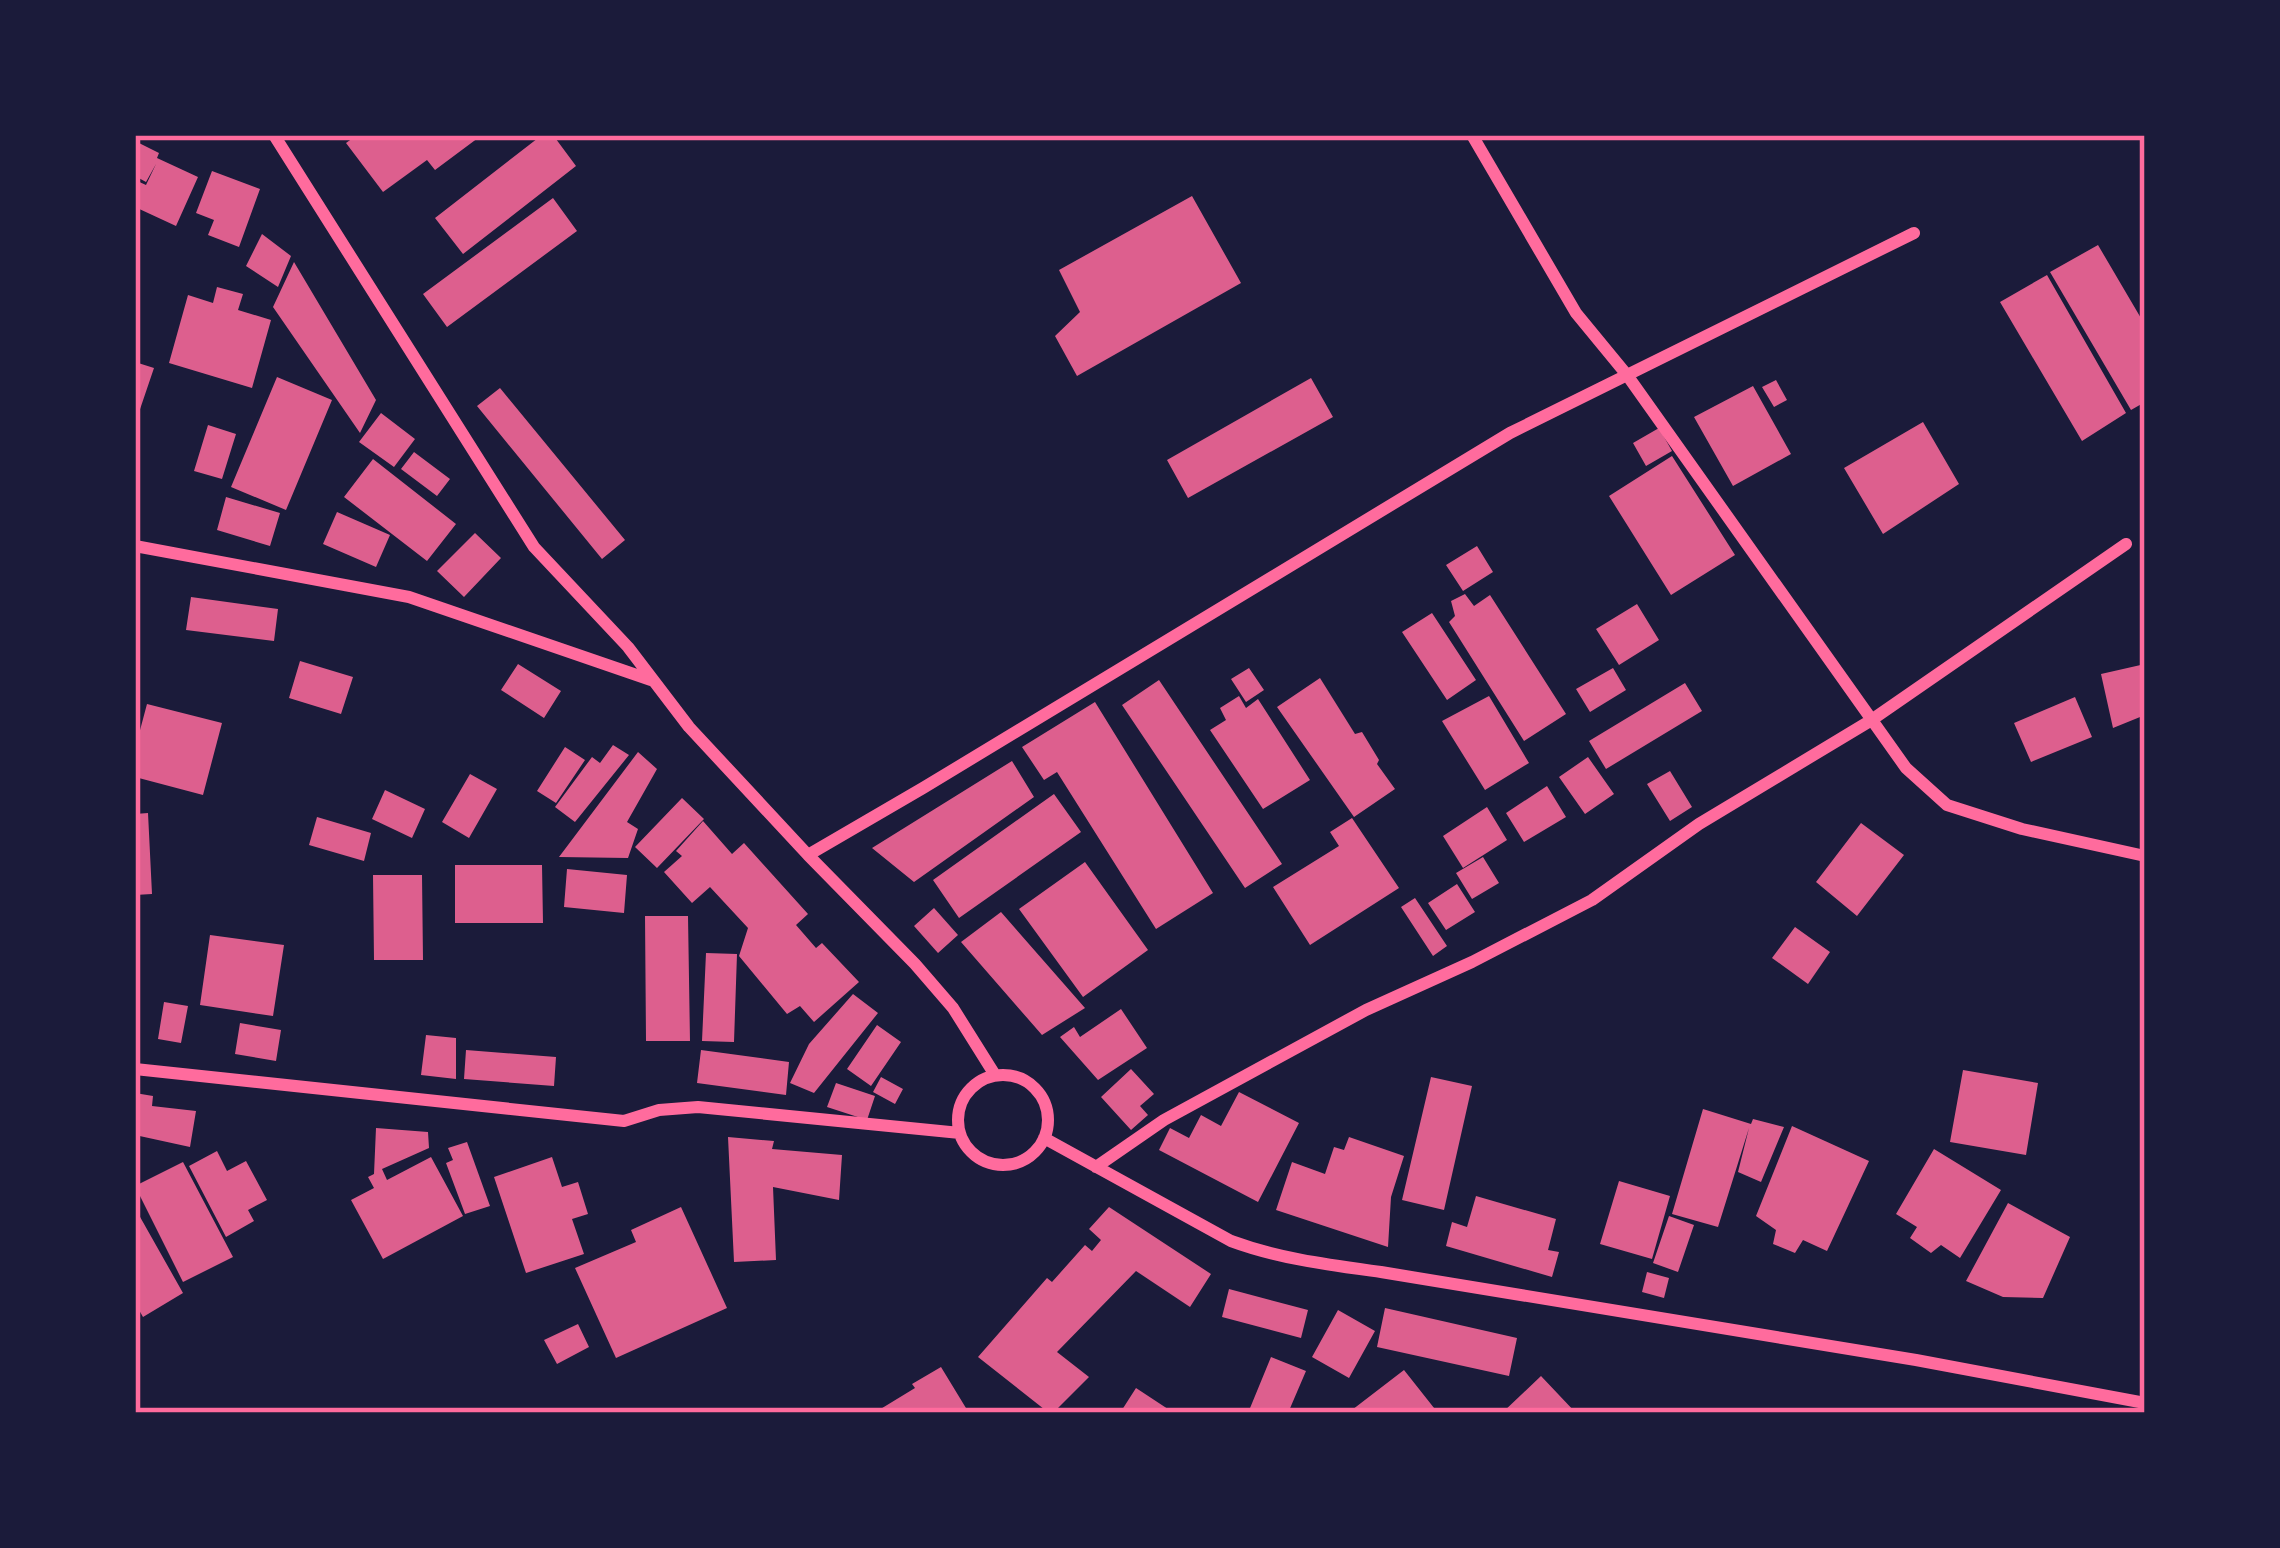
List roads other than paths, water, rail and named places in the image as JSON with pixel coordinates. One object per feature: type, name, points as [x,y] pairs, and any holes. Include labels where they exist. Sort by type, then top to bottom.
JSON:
[{"type":"street","points":[[274,135],[534,547],[628,647],[689,727],[915,964],[953,1008],[995,1075]]},
{"type":"street","points":[[1472,135],[1576,313],[1627,375],[1906,768],[1947,805],[2022,830],[2145,856]]},
{"type":"street","points":[[808,855],[1510,433],[1914,233]]},
{"type":"street","points":[[1096,1166],[1164,1120],[1366,1010],[1592,900],[1699,824],[1870,721],[2126,544]]},
{"type":"street","points":[[135,546],[409,597],[652,680]]},
{"type":"street","points":[[135,1069],[624,1121],[658,1110],[698,1107],[960,1133]]},
{"type":"street","points":[[995,1075],[1027,1083],[1046,1108],[1044,1138],[1035,1152],[1008,1165],[992,1165],[967,1148],[957,1118],[970,1089],[995,1075]]},
{"type":"street","points":[[1044,1138],[1231,1241],[1260,1252],[2145,1402]]}]
